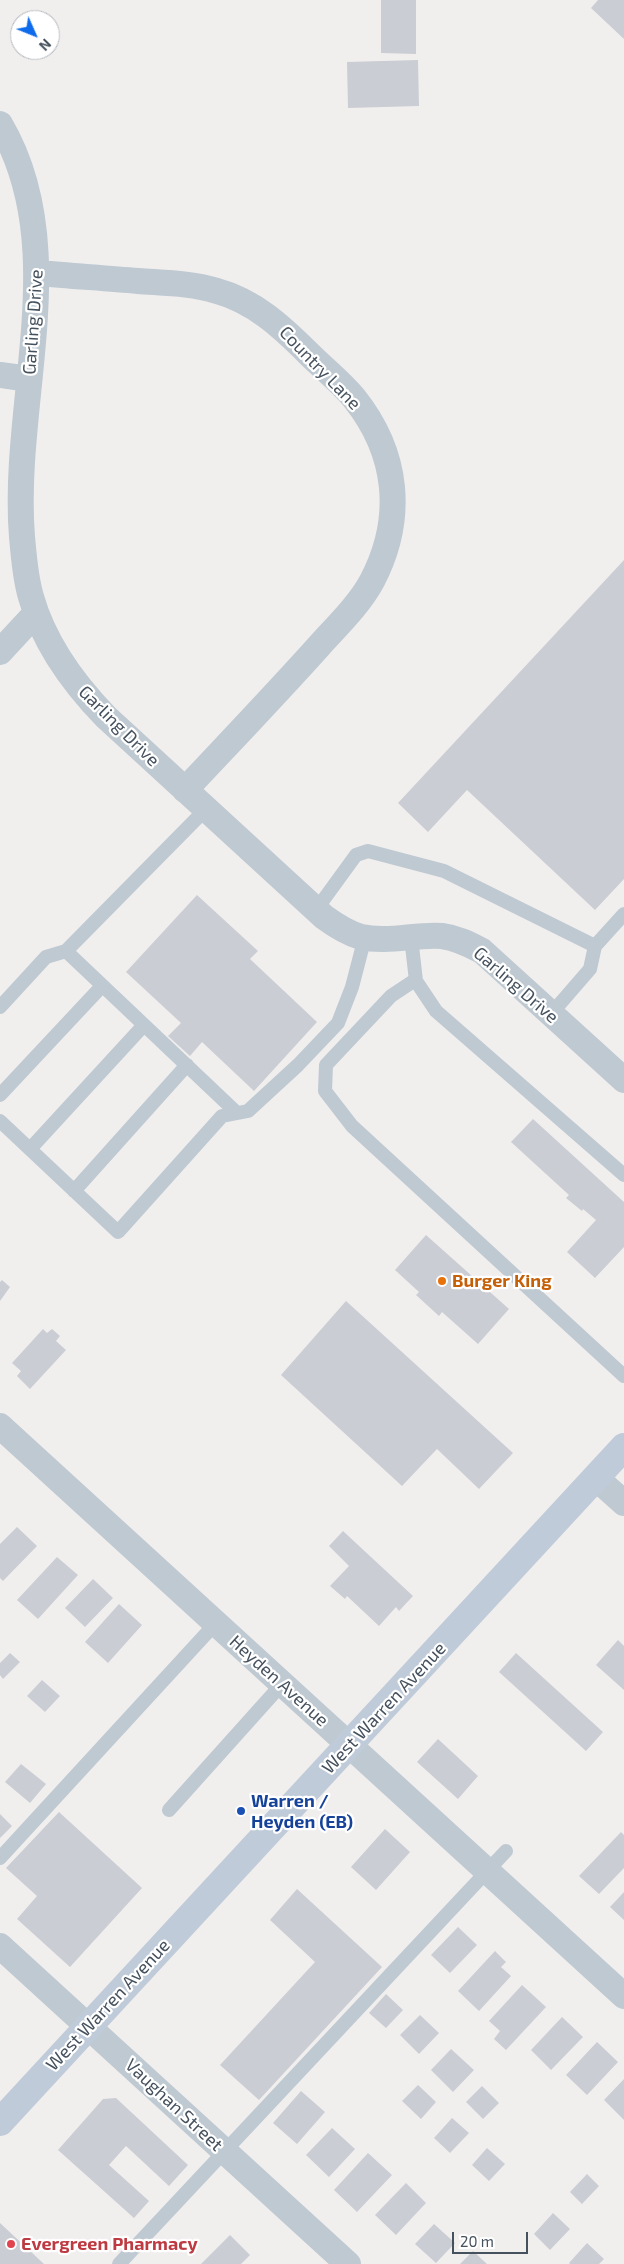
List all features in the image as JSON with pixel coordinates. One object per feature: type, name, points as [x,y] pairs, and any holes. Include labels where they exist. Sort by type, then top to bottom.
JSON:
[{"type":"main road","name":"West Warren Avenue","points":[[0,2122],[624,1447]]},
{"type":"street","name":"Garling Drive","points":[[0,124],[23,178],[33,217],[38,274],[21,457],[20,505],[25,563],[30,596],[36,613],[60,661],[87,698],[316,910],[341,929],[377,939],[444,936],[464,942],[482,952],[624,1080]]},
{"type":"street","name":"Country Lane","points":[[38,274],[189,284],[218,291],[245,302],[281,327],[352,396],[373,424],[387,456],[393,490],[393,518],[385,551],[371,583],[355,605],[295,673],[185,790]]},
{"type":"street","points":[[0,375],[29,379]]},
{"type":"street","points":[[0,652],[36,613]]},
{"type":"street","name":"Heyden Avenue","points":[[0,1426],[624,1996]]},
{"type":"street","points":[[596,1478],[624,1503]]},
{"type":"street","name":"Vaughan Street","points":[[0,1946],[348,2264]]},
{"type":"lane","points":[[0,1007],[46,957],[66,951],[206,809]]},
{"type":"lane","points":[[316,910],[356,855],[368,851],[444,871],[595,946]]},
{"type":"lane","points":[[551,1014],[590,969],[595,946],[624,914]]},
{"type":"lane","points":[[0,1121],[118,1232],[222,1116],[248,1111],[298,1065],[338,1023],[352,987],[365,937]]},
{"type":"lane","points":[[411,937],[415,980],[436,1011],[624,1175]]},
{"type":"lane","points":[[66,951],[237,1113]]},
{"type":"lane","points":[[415,980],[391,996],[326,1065],[325,1091],[352,1126],[624,1376]]},
{"type":"lane","points":[[0,1095],[102,986]]},
{"type":"lane","points":[[30,1149],[144,1025]]},
{"type":"lane","points":[[74,1190],[187,1065]]},
{"type":"lane","points":[[0,1858],[216,1623]]},
{"type":"lane","points":[[169,1810],[282,1684]]},
{"type":"lane","points":[[119,2264],[506,1851]]},
{"type":"building","points":[[381,0],[416,0],[416,54],[381,53]]},
{"type":"building","points":[[598,0],[624,0],[624,39],[591,8]]},
{"type":"building","points":[[418,60],[419,106],[348,108],[347,62]]},
{"type":"building","points":[[624,560],[624,879],[595,910],[467,790],[428,832],[398,803]]},
{"type":"building","points":[[197,895],[258,951],[250,959],[317,1022],[254,1091],[202,1042],[190,1056],[168,1036],[181,1023],[126,972]]},
{"type":"building","points":[[533,1119],[624,1202],[624,1247],[595,1278],[567,1252],[596,1220],[566,1198],[569,1195],[511,1142]]},
{"type":"building","name":"Burger King","points":[[426,1235],[509,1309],[478,1344],[442,1312],[439,1316],[416,1295],[419,1292],[395,1270]]},
{"type":"building","points":[[2,1280],[10,1287],[0,1301],[0,1282]]},
{"type":"building","points":[[346,1301],[513,1453],[479,1489],[437,1449],[402,1486],[281,1375]]},
{"type":"building","points":[[43,1329],[47,1333],[52,1329],[60,1336],[56,1341],[66,1350],[30,1389],[17,1376],[21,1371],[12,1363]]},
{"type":"building","points":[[17,1527],[37,1546],[3,1581],[0,1578],[0,1544]]},
{"type":"building","points":[[343,1531],[413,1596],[399,1611],[396,1607],[379,1626],[347,1596],[345,1599],[330,1586],[349,1566],[329,1546]]},
{"type":"building","points":[[57,1557],[78,1575],[38,1619],[17,1600]]},
{"type":"building","points":[[93,1579],[113,1598],[85,1627],[65,1608]]},
{"type":"building","points":[[119,1604],[142,1625],[108,1663],[85,1642]]},
{"type":"building","points":[[618,1640],[624,1646],[624,1690],[596,1665]]},
{"type":"building","points":[[10,1653],[20,1662],[3,1679],[0,1675],[0,1663]]},
{"type":"building","points":[[516,1653],[603,1732],[586,1751],[499,1672]]},
{"type":"building","points":[[42,1680],[60,1696],[45,1712],[27,1696]]},
{"type":"building","points":[[438,1739],[478,1776],[458,1799],[417,1762]]},
{"type":"building","points":[[21,1764],[46,1784],[30,1803],[5,1782]]},
{"type":"building","points":[[59,1812],[142,1888],[70,1967],[17,1919],[37,1896],[6,1868]]},
{"type":"building","points":[[0,1814],[12,1826],[0,1838]]},
{"type":"building","points":[[385,1829],[410,1852],[376,1890],[351,1867]]},
{"type":"building","points":[[621,1832],[624,1835],[624,1868],[599,1894],[579,1876]]},
{"type":"building","points":[[297,1889],[382,1967],[259,2100],[220,2065],[315,1962],[270,1920]]},
{"type":"building","points":[[624,1892],[624,1920],[610,1907]]},
{"type":"building","points":[[458,1927],[477,1945],[450,1973],[431,1955]]},
{"type":"building","points":[[495,1951],[506,1962],[501,1967],[511,1976],[479,2011],[458,1991]]},
{"type":"building","points":[[522,1985],[546,2007],[506,2050],[494,2039],[500,2031],[489,2021]]},
{"type":"building","points":[[386,1994],[403,2010],[386,2028],[369,2013]]},
{"type":"building","points":[[420,2015],[439,2033],[419,2054],[400,2035]]},
{"type":"building","points":[[562,2017],[583,2037],[551,2070],[531,2050]]},
{"type":"building","points":[[597,2042],[618,2062],[587,2095],[566,2075]]},
{"type":"building","points":[[451,2049],[474,2070],[453,2092],[431,2070]]},
{"type":"building","points":[[624,2079],[624,2120],[604,2100]]},
{"type":"building","points":[[418,2085],[436,2102],[421,2119],[402,2101]]},
{"type":"building","points":[[482,2086],[499,2103],[483,2119],[466,2102]]},
{"type":"building","points":[[301,2091],[325,2112],[297,2144],[273,2123]]},
{"type":"building","points":[[116,2098],[188,2165],[169,2186],[126,2146],[109,2165],[149,2201],[134,2218],[58,2150],[103,2099]]},
{"type":"building","points":[[452,2118],[469,2133],[450,2153],[434,2138]]},
{"type":"building","points":[[332,2128],[355,2149],[329,2177],[306,2155]]},
{"type":"building","points":[[487,2148],[505,2164],[489,2181],[472,2165]]},
{"type":"building","points":[[368,2153],[392,2175],[357,2212],[334,2190]]},
{"type":"building","points":[[587,2174],[599,2186],[582,2204],[570,2192]]},
{"type":"building","points":[[406,2183],[426,2203],[396,2235],[375,2215]]},
{"type":"building","points":[[553,2213],[570,2229],[550,2250],[534,2234]]},
{"type":"building","name":"Evergreen Pharmacy","points":[[0,2223],[44,2264],[0,2264]]},
{"type":"building","points":[[434,2224],[455,2243],[436,2263],[415,2244]]},
{"type":"building","points":[[230,2235],[250,2255],[241,2264],[201,2264]]},
{"type":"building","points":[[587,2243],[604,2259],[599,2264],[570,2264],[569,2263]]},
{"type":"building","points":[[473,2251],[487,2264],[460,2264]]},
{"type":"place","name":"Burger King","points":[[442,1281]]},
{"type":"place","name":"Warren / Heyden (EB)","points":[[241,1811]]},
{"type":"place","name":"Evergreen Pharmacy","points":[[11,2244]]}]
